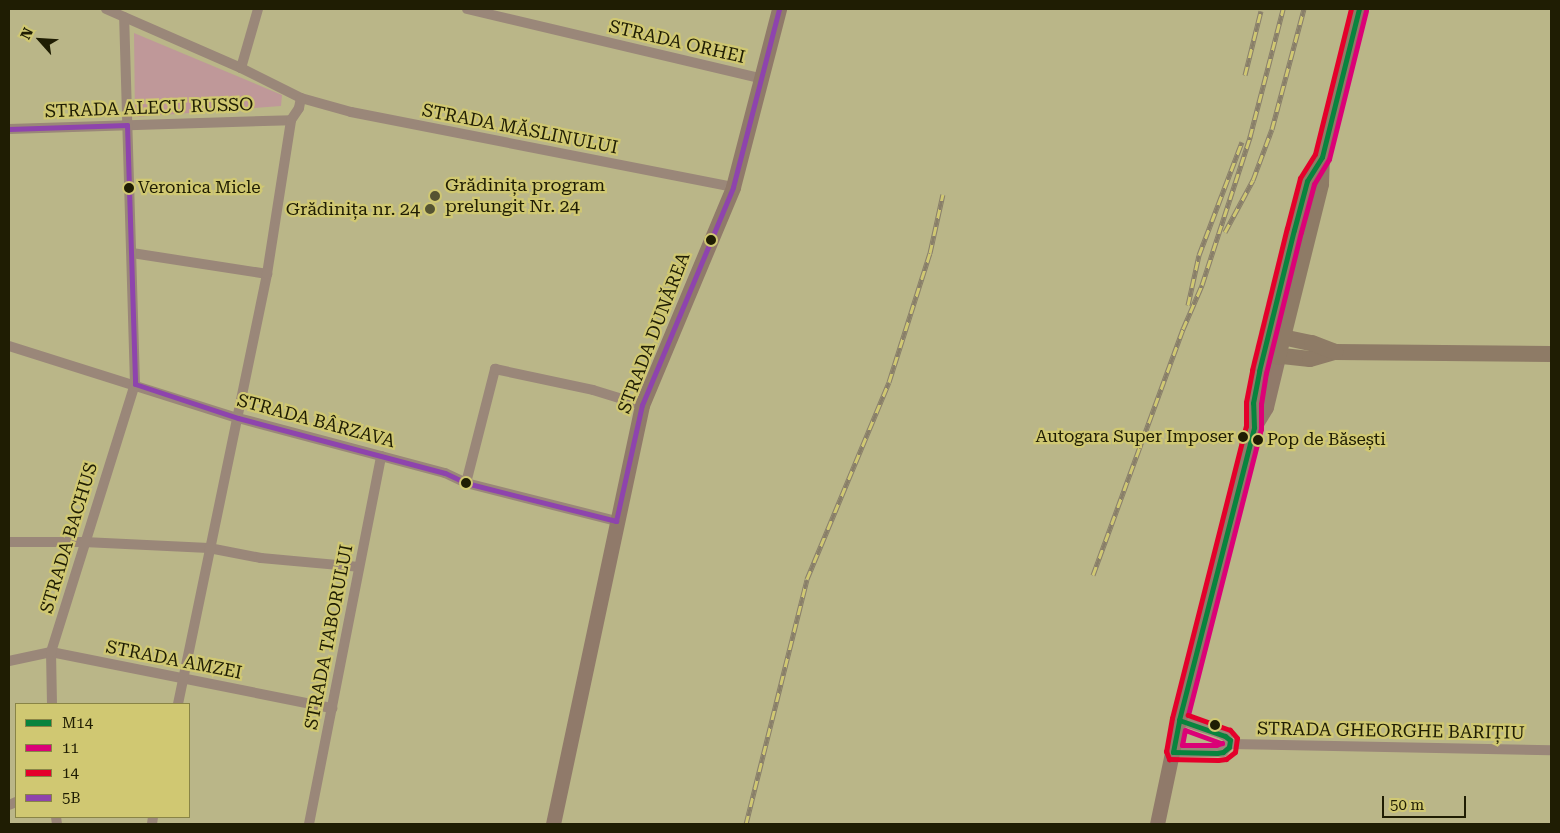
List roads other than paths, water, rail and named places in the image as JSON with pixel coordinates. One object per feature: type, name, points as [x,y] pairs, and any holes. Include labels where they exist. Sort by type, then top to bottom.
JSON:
[{"type":"main road","points":[[1359,9],[1322,157],[1321,184],[1271,355],[1310,359],[1335,352],[1551,354]]},
{"type":"main road","points":[[1276,335],[1312,343],[1335,352]]},
{"type":"street","name":"STRADA MĂSLINULUI","points":[[106,9],[241,68],[302,98],[351,112],[733,187]]},
{"type":"street","points":[[241,68],[258,9]]},
{"type":"street","name":"STRADA ORHEI","points":[[468,9],[762,79]]},
{"type":"street","name":"STRADA DUNĂREA","points":[[553,824],[642,405],[733,187],[779,9]]},
{"type":"street","name":"STRADA BACHUS","points":[[52,703],[51,652],[134,384],[132,253],[124,17]]},
{"type":"street","points":[[178,703],[267,274],[291,120],[299,108],[302,98]]},
{"type":"street","name":"STRADA ALECU RUSSO","points":[[9,130],[291,120]]},
{"type":"street","points":[[132,253],[267,274]]},
{"type":"street","name":"STRADA BÂRZAVA","points":[[9,346],[238,418],[445,473],[466,483],[616,521]]},
{"type":"street","points":[[1157,824],[1179,720],[1254,427],[1253,403],[1271,355]]},
{"type":"street","points":[[466,483],[495,369],[593,390],[642,405]]},
{"type":"street","name":"STRADA TABORULUI","points":[[309,824],[381,456]]},
{"type":"street","points":[[9,542],[84,542],[209,548],[261,558],[359,567]]},
{"type":"street","name":"STRADA AMZEI","points":[[9,661],[51,652],[332,708]]},
{"type":"street","points":[[1179,720],[1220,733],[1228,738],[1230,744]]},
{"type":"street","name":"STRADA GHEORGHE BARIȚIU","points":[[1172,752],[1223,752],[1230,744],[1551,750]]},
{"type":"railway","points":[[1093,575],[1183,329],[1202,285],[1250,137],[1283,9]]},
{"type":"railway","points":[[1225,232],[1253,180],[1272,129],[1304,9]]},
{"type":"railway","points":[[1245,75],[1261,11]]},
{"type":"railway","points":[[1188,305],[1199,255],[1242,142]]},
{"type":"railway","points":[[746,824],[807,579],[889,382],[930,253],[943,194]]},
{"type":"place","name":"Veronica Micle","points":[[129,188]]},
{"type":"place","name":"Grădinița program prelungit Nr. 24","points":[[435,196]]},
{"type":"place","name":"Grădinița nr. 24","points":[[430,209]]},
{"type":"place","name":"Autogara Super Imposer","points":[[1243,437]]},
{"type":"place","name":"Pop de Băsești","points":[[1258,440]]}]
